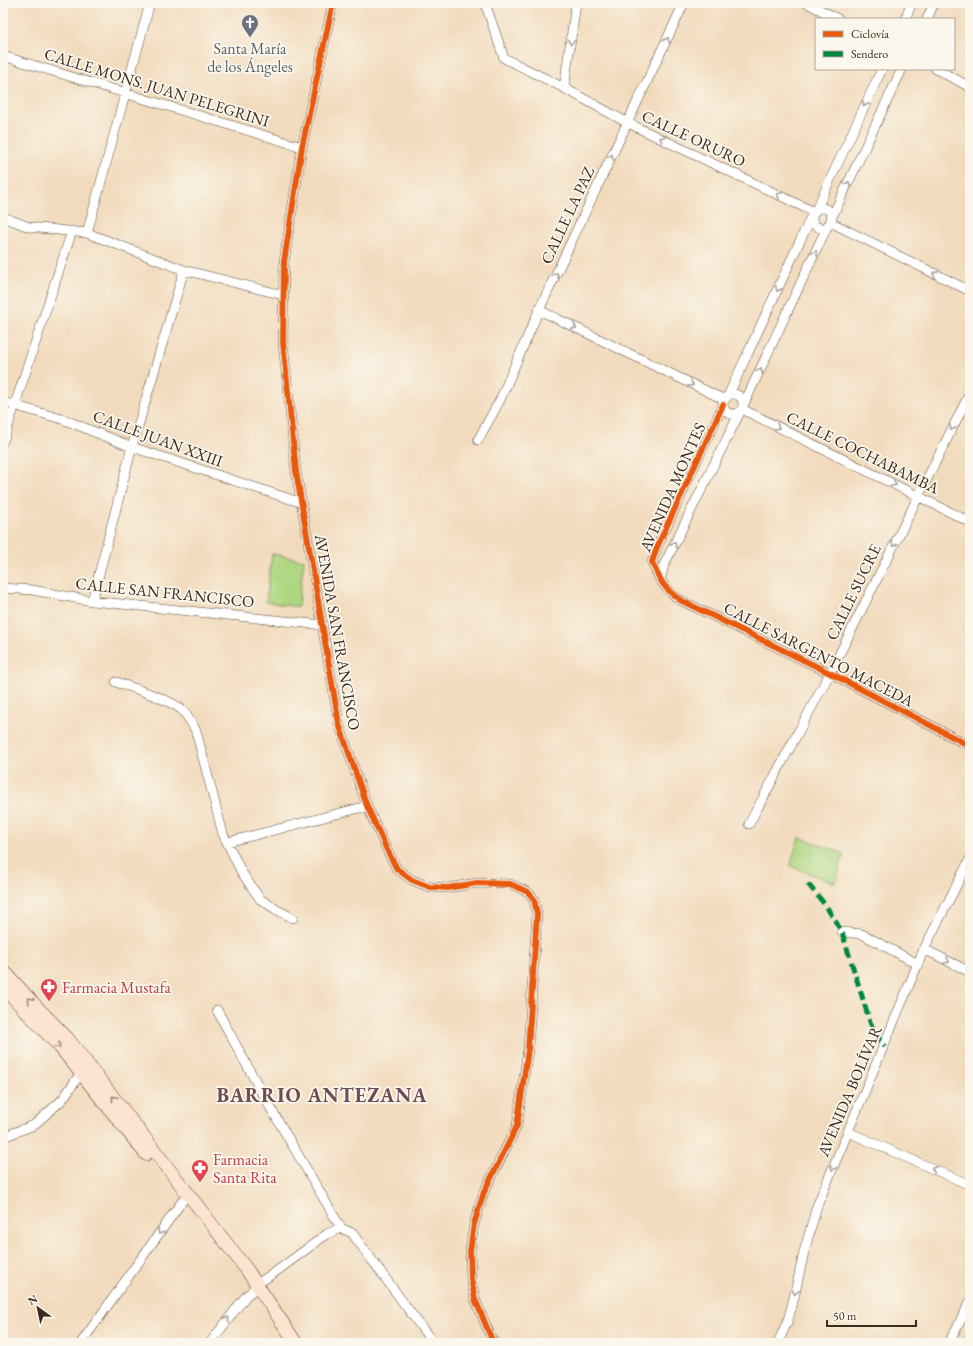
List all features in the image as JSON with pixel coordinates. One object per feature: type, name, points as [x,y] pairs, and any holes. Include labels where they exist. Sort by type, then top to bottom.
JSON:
[{"type":"main road","points":[[3,970],[68,1039],[247,1270],[251,1291],[296,1343]]},
{"type":"main road","points":[[3,987],[60,1047],[183,1200],[236,1268],[286,1343]]},
{"type":"street","points":[[87,233],[150,3]]},
{"type":"street","name":"AVENIDA SAN FRANCISCO","points":[[333,3],[302,147],[284,262],[283,342],[296,471],[339,724],[368,806],[387,850],[398,869],[412,880],[430,887],[448,888],[476,882],[510,884],[528,892],[534,899],[537,914],[528,1049],[517,1126],[484,1192],[474,1224],[470,1251],[471,1279],[475,1299],[492,1340],[496,1343]]},
{"type":"street","name":"CALLE ORURO","points":[[485,3],[504,58],[564,88],[628,123],[814,213]]},
{"type":"street","points":[[564,88],[576,3]]},
{"type":"street","name":"CALLE LA PAZ","points":[[478,440],[500,400],[539,310],[684,3]]},
{"type":"street","points":[[807,3],[836,18]]},
{"type":"street","points":[[905,18],[912,3]]},
{"type":"street","points":[[927,18],[934,3]]},
{"type":"street","name":"CALLE MONS. JUAN PELEGRINI","points":[[3,56],[302,147]]},
{"type":"street","name":"AVENIDA MONTES","points":[[660,580],[652,562],[657,547],[882,70]]},
{"type":"street","name":"AVENIDA MONTES","points":[[660,580],[664,565],[742,409],[902,70]]},
{"type":"street","points":[[938,70],[970,86]]},
{"type":"street","points":[[822,208],[828,210],[831,216],[830,222],[823,227],[816,226],[813,221],[814,213],[822,208]]},
{"type":"street","points":[[3,217],[29,227],[87,233],[184,270],[283,295]]},
{"type":"street","points":[[830,222],[970,291]]},
{"type":"street","points":[[3,441],[72,231]]},
{"type":"street","points":[[92,601],[132,447],[184,270]]},
{"type":"street","points":[[539,310],[725,400]]},
{"type":"street","name":"CALLE SUCRE","points":[[749,824],[830,674],[970,393]]},
{"type":"street","points":[[731,395],[738,395],[742,400],[742,409],[734,414],[731,414],[726,411],[725,400],[731,395]]},
{"type":"street","name":"CALLE JUAN XXIII","points":[[3,402],[65,420],[132,447],[302,503]]},
{"type":"street","name":"CALLE COCHABAMBA","points":[[742,409],[970,522]]},
{"type":"street","name":"CALLE SARGENTO MACEDA","points":[[660,580],[671,594],[680,600],[830,674],[970,746]]},
{"type":"street","name":"CALLE SAN FRANCISCO","points":[[3,588],[32,590],[92,601],[323,624]]},
{"type":"street","points":[[116,682],[172,703],[187,717],[196,731],[223,834],[242,873],[260,899],[293,918]]},
{"type":"street","points":[[228,842],[368,806]]},
{"type":"street","name":"AVENIDA BOLÍVAR","points":[[778,1343],[791,1308],[804,1252],[817,1206],[885,1046],[924,949],[970,859]]},
{"type":"street","points":[[842,932],[862,934],[918,964]]},
{"type":"street","points":[[924,949],[970,972]]},
{"type":"street","points":[[217,1010],[256,1082],[341,1228],[352,1233],[433,1343]]},
{"type":"street","points":[[3,1137],[34,1125],[62,1100],[81,1073]]},
{"type":"street","points":[[848,1132],[970,1185]]},
{"type":"street","points":[[81,1343],[183,1200]]},
{"type":"street","points":[[210,1343],[251,1291],[327,1234],[341,1228]]},
{"type":"street","points":[[949,1343],[970,1302]]},
{"type":"street","points":[[967,1343],[970,1336]]},
{"type":"green space","points":[[272,554],[304,560],[298,607],[266,602]]},
{"type":"green space","points":[[799,837],[844,854],[835,883],[790,866]]},
{"type":"marked path","points":[[808,884],[826,906],[842,932],[870,1022],[877,1037],[885,1046]]},
{"type":"cycle path","points":[[333,3],[302,147],[284,262],[283,342],[296,471],[339,724],[367,806],[397,869],[412,880],[430,887],[448,888],[477,883],[510,884],[528,892],[534,899],[537,914],[528,1049],[517,1126],[484,1192],[474,1224],[470,1251],[471,1279],[475,1299],[492,1340],[496,1343]]},
{"type":"cycle path","points":[[723,405],[657,547],[652,562],[663,583],[670,592],[680,600],[830,673],[970,746]]},
{"type":"place","name":"Santa María de los Ángeles","points":[[250,38]]},
{"type":"place","name":"Farmacia Mustafa","points":[[49,1002]]},
{"type":"place","name":"Farmacia Santa Rita","points":[[200,1183]]},
{"type":"district","name":"BARRIO ANTEZANA","points":[[322,1095]]}]
